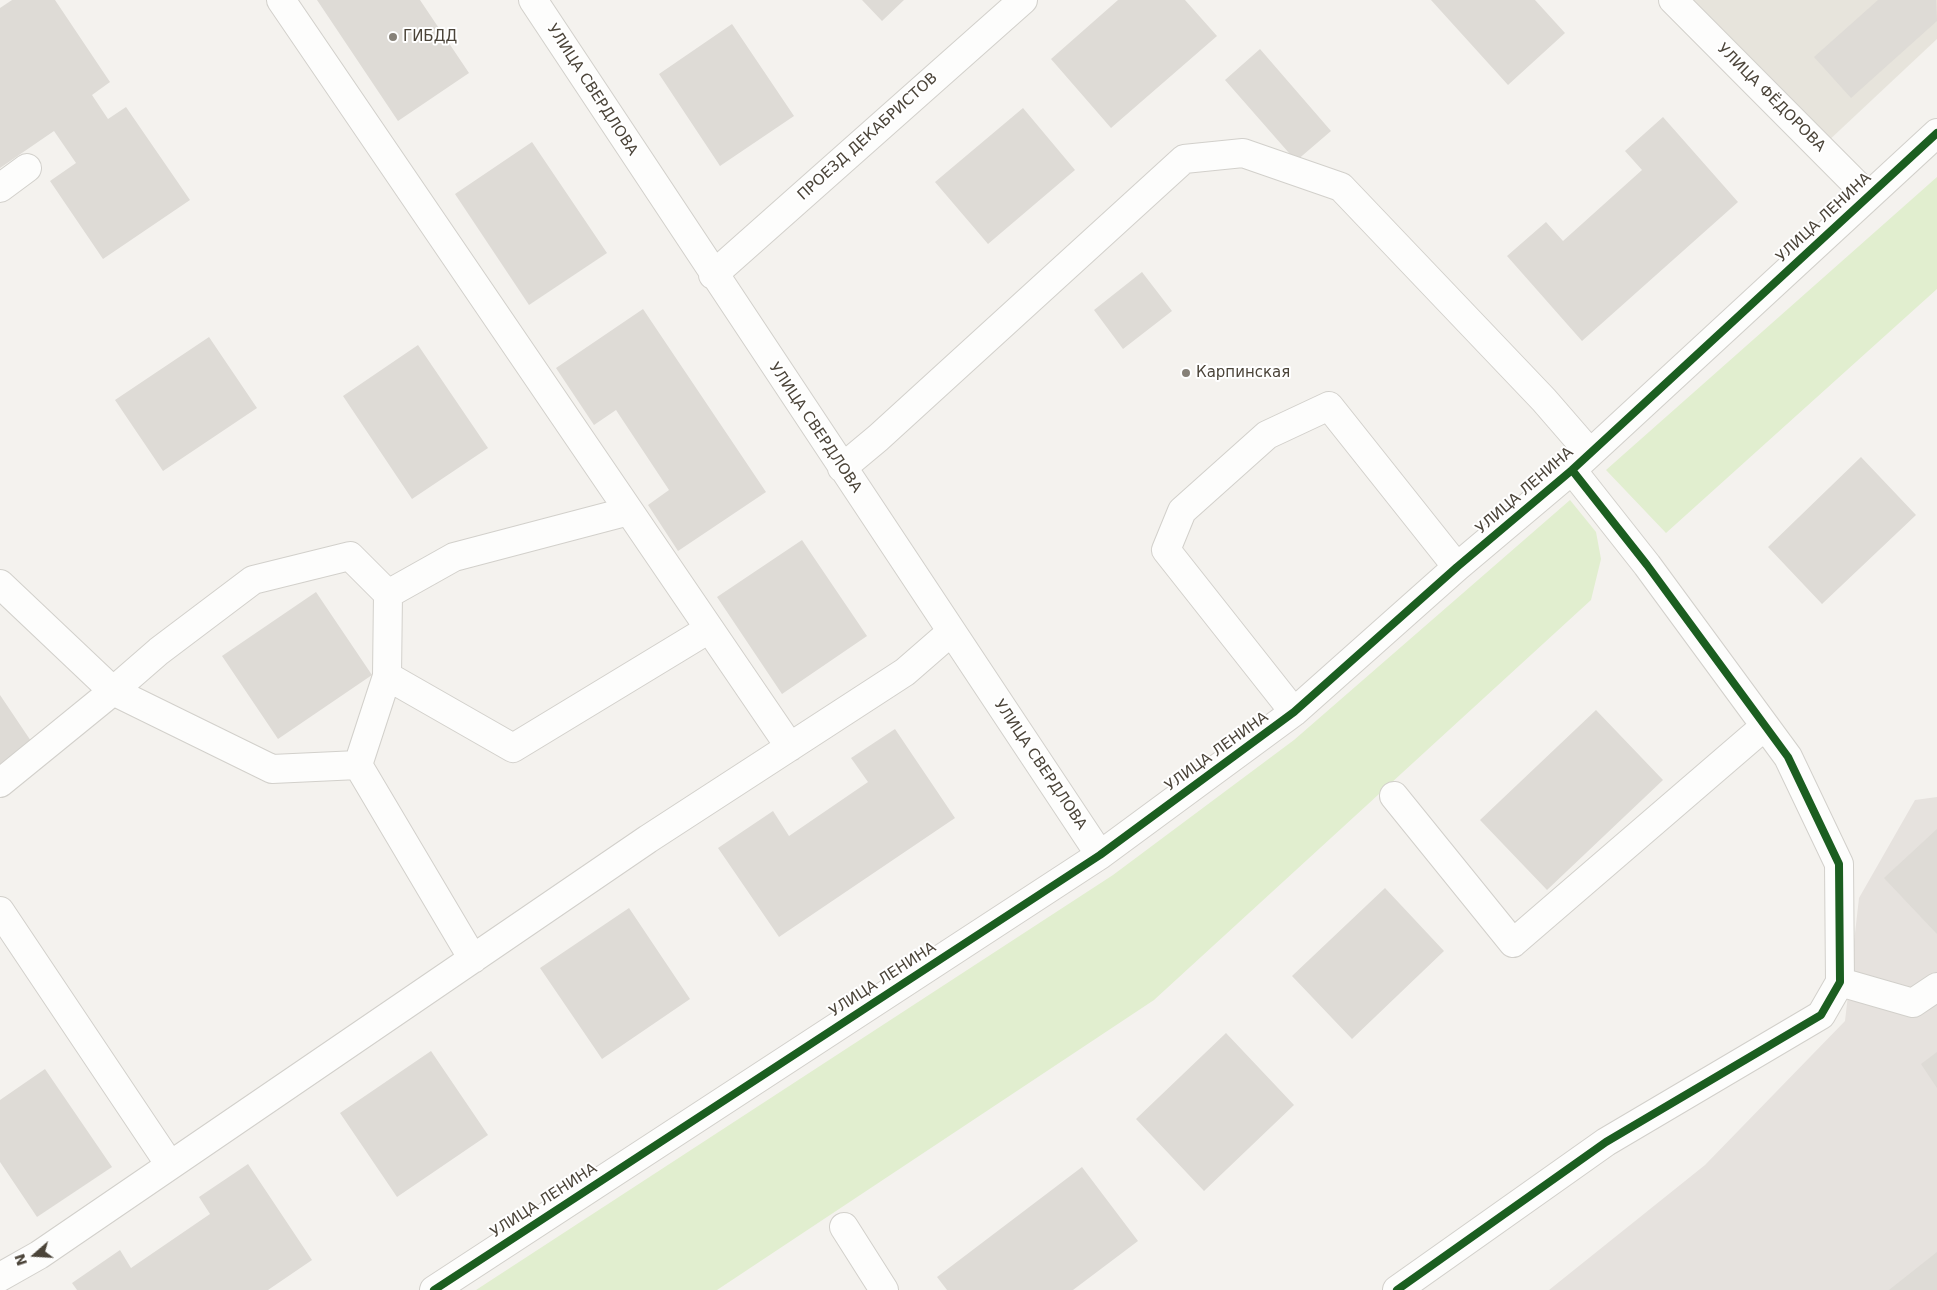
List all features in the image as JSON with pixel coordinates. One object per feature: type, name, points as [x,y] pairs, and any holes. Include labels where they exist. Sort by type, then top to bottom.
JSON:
[{"type":"street","points":[[281,0],[790,747]]},
{"type":"street","name":"УЛИЦА СВЕРДЛОВА","points":[[533,0],[1100,855]]},
{"type":"street","name":"ПРОЕЗД ДЕКАБРИСТОВ","points":[[713,274],[1023,0]]},
{"type":"street","name":"УЛИЦА ФЁДОРОВА","points":[[1673,0],[1868,196]]},
{"type":"street","name":"УЛИЦА ЛЕНИНА","points":[[434,1290],[1100,855],[1294,712],[1457,567],[1581,461],[1937,133]]},
{"type":"street","points":[[842,468],[878,438],[1184,158],[1242,154],[1341,186],[1544,400],[1647,565],[1788,757],[1839,864],[1840,982],[1822,1015],[1606,1142],[1397,1290]]},
{"type":"street","points":[[0,188],[27,168]]},
{"type":"street","points":[[1294,712],[1166,550],[1182,511],[1266,435],[1329,406],[1457,567]]},
{"type":"street","points":[[388,594],[454,556],[629,512]]},
{"type":"street","points":[[0,783],[159,651],[253,580],[350,556],[388,594],[387,676],[358,765],[473,959]]},
{"type":"street","points":[[0,584],[113,691],[272,769],[358,765]]},
{"type":"street","points":[[387,676],[513,748],[709,629]]},
{"type":"street","points":[[0,1277],[39,1255],[648,839],[905,672],[951,632]]},
{"type":"street","points":[[1394,796],[1513,943],[1765,726]]},
{"type":"street","points":[[0,912],[170,1165]]},
{"type":"street","points":[[1840,982],[1913,1004],[1937,987]]},
{"type":"street","points":[[844,1226],[884,1290]]},
{"type":"shaded area","points":[[1690,0],[1937,0],[1937,39],[1825,144]]},
{"type":"shaded area","points":[[1937,797],[1937,1290],[1549,1290],[1705,1165],[1845,1021],[1859,898],[1915,800]]},
{"type":"green space","points":[[1937,177],[1937,289],[1666,533],[1606,470]]},
{"type":"green space","points":[[1570,500],[1596,532],[1601,559],[1591,600],[1154,1000],[717,1290],[476,1290],[1113,875],[1294,740]]},
{"type":"building","points":[[12,0],[55,0],[110,82],[92,95],[108,119],[126,107],[190,200],[103,259],[50,181],[76,163],[54,131],[0,168],[0,8]]},
{"type":"building","name":"ГИБДД","points":[[317,0],[420,0],[469,73],[398,121]]},
{"type":"building","points":[[862,0],[904,0],[882,21]]},
{"type":"building","points":[[1118,0],[1185,0],[1217,36],[1111,128],[1051,59]]},
{"type":"building","points":[[1431,0],[1535,0],[1565,33],[1508,85]]},
{"type":"building","points":[[1878,0],[1936,0],[1937,21],[1851,98],[1814,57]]},
{"type":"building","points":[[732,24],[794,116],[720,166],[659,74]]},
{"type":"building","points":[[1260,49],[1331,131],[1296,161],[1225,80]]},
{"type":"building","points":[[1023,108],[1075,170],[988,244],[935,182]]},
{"type":"building","points":[[1663,117],[1738,202],[1582,341],[1507,256],[1546,222],[1563,241],[1642,170],[1625,151]]},
{"type":"building","points":[[532,142],[607,253],[529,305],[455,194]]},
{"type":"building","points":[[1142,272],[1172,311],[1123,349],[1094,310]]},
{"type":"building","points":[[643,309],[766,492],[678,551],[648,505],[669,490],[616,410],[594,425],[556,368]]},
{"type":"building","points":[[209,337],[257,408],[163,471],[115,400]]},
{"type":"building","points":[[418,345],[488,448],[412,499],[343,396]]},
{"type":"building","points":[[1861,457],[1916,515],[1822,604],[1768,547]]},
{"type":"building","points":[[802,540],[867,636],[782,694],[717,597]]},
{"type":"building","points":[[316,592],[372,675],[278,739],[222,656]]},
{"type":"building","points":[[0,695],[33,744],[0,767]]},
{"type":"building","points":[[1596,710],[1663,780],[1547,890],[1480,820]]},
{"type":"building","points":[[895,729],[955,818],[779,937],[718,848],[773,811],[789,836],[868,782],[851,758]]},
{"type":"building","points":[[1937,829],[1937,934],[1884,878]]},
{"type":"building","points":[[1385,888],[1444,951],[1352,1039],[1292,976]]},
{"type":"building","points":[[629,908],[690,999],[602,1059],[540,968]]},
{"type":"building","points":[[1226,1033],[1294,1105],[1204,1191],[1136,1119]]},
{"type":"building","points":[[431,1051],[488,1135],[397,1197],[340,1113]]},
{"type":"building","points":[[1937,1052],[1937,1088],[1921,1064]]},
{"type":"building","points":[[45,1069],[112,1167],[37,1217],[0,1162],[0,1100]]},
{"type":"building","points":[[248,1164],[312,1260],[268,1290],[77,1290],[72,1283],[120,1250],[131,1268],[210,1214],[199,1197]]},
{"type":"building","points":[[1082,1167],[1138,1241],[1073,1290],[947,1290],[937,1277]]},
{"type":"building","points":[[1937,1252],[1937,1290],[1889,1290]]},
{"type":"cycle path","points":[[434,1290],[1100,855],[1294,712],[1457,567],[1572,470],[1937,133]]},
{"type":"cycle path","points":[[1397,1290],[1606,1142],[1821,1015],[1840,982],[1839,864],[1788,757],[1647,565],[1572,470]]},
{"type":"place","name":"ГИБДД","points":[[393,37]]},
{"type":"place","name":"Карпинская","points":[[1186,373]]}]
